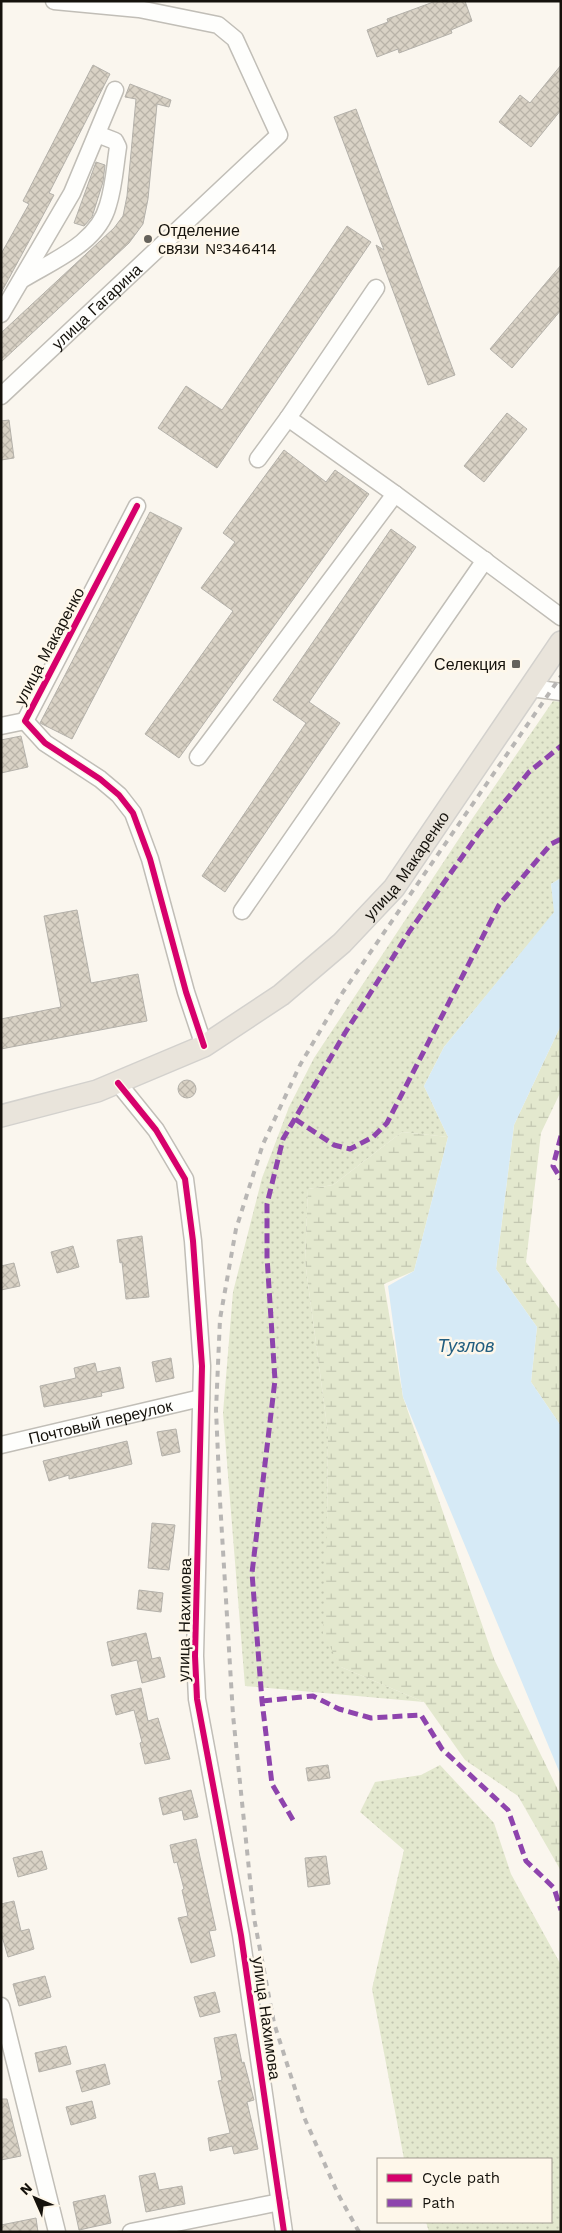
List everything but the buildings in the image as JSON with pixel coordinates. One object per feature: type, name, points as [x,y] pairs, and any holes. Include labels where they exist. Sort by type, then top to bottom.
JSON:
[{"type":"main road","name":"улица Макаренко","points":[[1,1116],[98,1091],[204,1046],[281,995],[342,943],[394,888],[561,642]]},
{"type":"street","name":"улица Гагарина","points":[[1,396],[279,135],[235,39],[218,25],[139,9],[54,1]]},
{"type":"street","points":[[1,314],[72,193],[115,90]]},
{"type":"street","points":[[21,280],[83,242],[98,227],[108,206],[118,147],[115,141],[96,134]]},
{"type":"street","points":[[258,459],[376,288]]},
{"type":"street","points":[[288,418],[561,616]]},
{"type":"street","points":[[198,758],[394,494]]},
{"type":"street","name":"улица Макаренко","points":[[138,506],[25,721],[45,743],[100,779],[119,795],[133,813],[150,859],[186,992],[204,1046]]},
{"type":"street","points":[[242,911],[485,560]]},
{"type":"street","points":[[531,688],[561,692]]},
{"type":"street","points":[[1,726],[25,721]]},
{"type":"street","name":"улица Нахимова","points":[[118,1083],[156,1130],[185,1179],[194,1250],[202,1366],[195,1656],[197,1699],[240,1935],[284,2232]]},
{"type":"street","name":"Почтовый переулок","points":[[1,1445],[201,1398]]},
{"type":"street","points":[[1,2006],[57,2232]]},
{"type":"street","points":[[131,2232],[280,2202]]},
{"type":"green space","points":[[553,701],[561,702],[561,878],[551,884],[555,912],[444,1047],[424,1086],[448,1137],[402,1132],[333,1185],[308,1189],[305,1261],[328,1433],[327,1532],[341,1667],[424,1702],[245,1686],[223,1413],[233,1292],[262,1178],[289,1107],[314,1058],[470,822]]},
{"type":"green space","points":[[561,1025],[561,1091],[541,1133],[526,1262],[561,1311],[561,1426],[531,1382],[537,1327],[496,1269],[514,1125]]},
{"type":"green space","points":[[402,1132],[448,1137],[414,1271],[384,1284],[403,1397],[494,1659],[561,1796],[561,1871],[518,1796],[465,1760],[424,1702],[341,1667],[323,1634],[328,1433],[305,1261],[308,1189],[333,1185]]},
{"type":"green space","points":[[440,1765],[494,1823],[511,1874],[561,1965],[561,2232],[429,2232],[426,2223],[552,2223],[552,2158],[404,2158],[372,1989],[404,1850],[360,1812],[375,1782],[421,1775]]},
{"type":"water","name":"Тузлов","points":[[561,878],[561,1025],[514,1125],[496,1269],[537,1327],[531,1382],[561,1426],[561,1776],[403,1397],[388,1286],[414,1271],[448,1137],[424,1086],[444,1047],[554,912],[551,884]]},
{"type":"railway","points":[[359,2232],[338,2194],[304,2117],[274,2023],[254,1918],[233,1715],[220,1501],[216,1410],[220,1319],[236,1229],[263,1144],[300,1065],[343,992],[561,676]]},
{"type":"marked path","points":[[293,1820],[272,1784],[262,1701],[252,1573],[275,1380],[267,1257],[267,1204],[283,1139],[345,1033],[409,932],[479,833],[529,772],[561,746]]},
{"type":"marked path","points":[[295,1119],[334,1145],[350,1149],[373,1137],[387,1123],[499,905],[551,844],[561,839]]},
{"type":"marked path","points":[[561,1136],[553,1166],[561,1179]]},
{"type":"marked path","points":[[262,1701],[313,1696],[339,1709],[371,1718],[421,1715],[442,1749],[508,1810],[526,1861],[554,1888],[561,1910]]},
{"type":"cycle path","points":[[137,506],[25,721],[45,743],[100,779],[119,795],[133,813],[150,859],[186,992],[204,1046]]},
{"type":"cycle path","points":[[118,1083],[156,1130],[185,1179],[193,1241],[202,1366],[195,1656],[197,1699],[241,1935],[284,2232]]},
{"type":"place","name":"Отделение связи №346414","points":[[148,239]]},
{"type":"place","name":"Селекция","points":[[516,664]]}]
